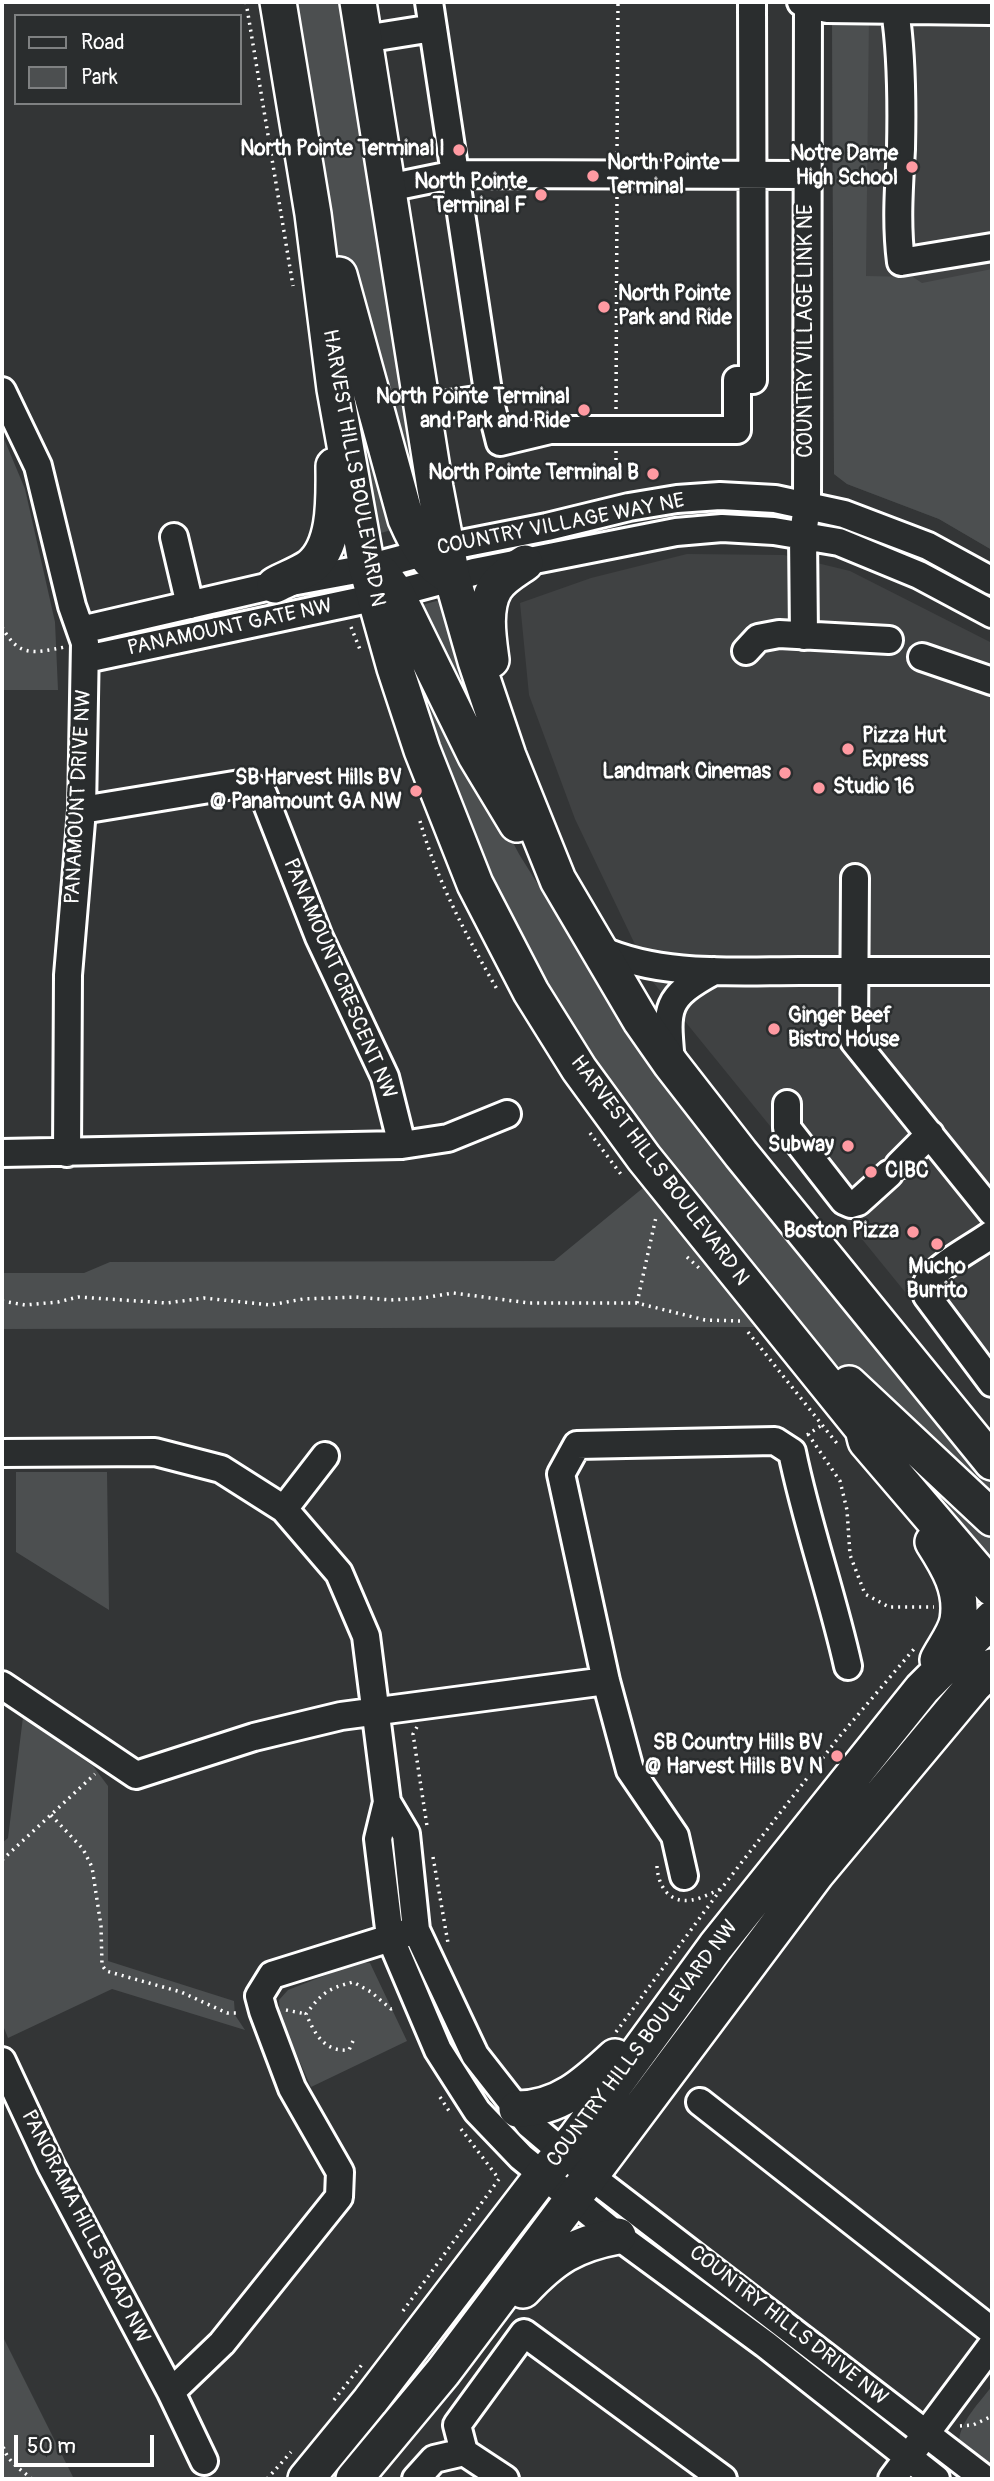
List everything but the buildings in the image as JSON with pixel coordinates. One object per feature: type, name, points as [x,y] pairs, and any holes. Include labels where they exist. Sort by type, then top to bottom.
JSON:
[{"type":"main road","name":"HARVEST HILLS BOULEVARD N","points":[[278,2],[313,214],[335,389],[379,586],[422,750],[475,884],[531,992],[579,1069],[628,1136],[863,1429],[866,1441],[992,1588]]},
{"type":"main road","points":[[358,2],[423,408],[441,559],[508,756],[558,880]]},
{"type":"main road","points":[[313,214],[336,262],[406,519],[441,559]]},
{"type":"main road","points":[[275,585],[312,566],[326,545],[334,513],[335,389]]},
{"type":"main road","points":[[508,756],[489,647],[488,612],[495,589],[502,580],[525,563]]},
{"type":"main road","points":[[379,586],[520,829],[558,880],[641,1021],[671,1064],[992,1462]]},
{"type":"main road","points":[[781,1327],[847,1382],[992,1518]]},
{"type":"main road","points":[[866,1441],[878,1473],[912,1511],[953,1573],[957,1585],[958,1622],[922,1689]]},
{"type":"main road","name":"COUNTRY HILLS BOULEVARD NW","points":[[354,2479],[443,2372],[716,1946],[922,1689],[992,1619]]},
{"type":"main road","name":"COUNTRY HILLS BOULEVARD NW","points":[[306,2479],[387,2379],[567,2175],[833,1853],[992,1667]]},
{"type":"main road","points":[[833,1853],[857,1835],[938,1746],[992,1703]]},
{"type":"main road","points":[[517,2109],[545,2106],[583,2087],[619,2053],[684,1976],[716,1946]]},
{"type":"main road","points":[[443,2372],[545,2266],[575,2248],[618,2236]]},
{"type":"street","points":[[429,2],[489,398],[500,442],[550,430],[737,430],[737,380],[753,380],[754,3]]},
{"type":"street","points":[[805,3],[827,9],[988,11]]},
{"type":"street","name":"COUNTRY VILLAGE LINK NE","points":[[804,636],[808,175],[805,3]]},
{"type":"street","points":[[895,10],[899,48],[901,148],[897,233],[901,261],[992,247]]},
{"type":"street","points":[[364,39],[433,28]]},
{"type":"street","points":[[388,188],[456,174],[808,175]]},
{"type":"street","name":"PANAMOUNT DRIVE NW","points":[[2,391],[38,467],[84,644],[82,810],[68,975],[67,1153]]},
{"type":"street","points":[[423,408],[489,398]]},
{"type":"street","name":"COUNTRY VILLAGE WAY NE","points":[[379,586],[441,559],[547,527],[629,507],[677,499],[720,496],[775,499],[844,514],[918,542],[992,581]]},
{"type":"street","name":"COUNTRY VILLAGE WAY NE","points":[[379,586],[441,559],[525,563],[676,532],[722,528],[803,535],[839,542],[919,575],[992,614]]},
{"type":"street","points":[[174,537],[190,605]]},
{"type":"street","name":"PANAMOUNT GATE NW","points":[[84,644],[190,605],[275,585],[379,586]]},
{"type":"street","name":"PANAMOUNT GATE NW","points":[[84,644],[379,586]]},
{"type":"street","points":[[746,651],[758,638],[779,634],[889,640]]},
{"type":"street","points":[[922,657],[992,681]]},
{"type":"street","name":"PANAMOUNT CRESCENT NW","points":[[82,810],[246,783],[263,794],[319,937],[385,1077],[402,1145]]},
{"type":"street","points":[[855,878],[854,1041],[930,1134],[983,1189],[992,1212]]},
{"type":"street","points":[[599,949],[619,958],[659,967],[714,971],[992,971]]},
{"type":"street","points":[[671,1064],[667,1028],[671,1004],[690,984],[714,971]]},
{"type":"street","points":[[788,1104],[787,1128],[844,1201],[851,1204],[858,1202],[930,1134]]},
{"type":"street","points":[[2,1153],[402,1145],[448,1138],[507,1114]]},
{"type":"street","points":[[992,1234],[940,1270],[925,1288],[927,1296],[992,1383]]},
{"type":"street","points":[[684,1876],[675,1836],[631,1770],[606,1681],[561,1474],[577,1445],[775,1441],[792,1452],[848,1666]]},
{"type":"street","points":[[2,1453],[155,1452],[221,1469],[284,1509],[339,1573],[366,1636],[387,1802],[378,1839],[390,1937],[438,2050],[477,2111],[505,2143],[567,2175]]},
{"type":"street","points":[[284,1509],[325,1456]]},
{"type":"street","points":[[2,1685],[136,1776],[254,1737],[376,1709],[606,1681]]},
{"type":"street","points":[[387,1802],[406,1834],[416,1930],[475,2054],[567,2175]]},
{"type":"street","points":[[171,2392],[222,2343],[339,2197],[340,2172],[292,2088],[259,1996],[272,1975],[416,1930]]},
{"type":"street","name":"PANORAMA HILLS ROAD NW","points":[[2,2061],[51,2166],[171,2392],[204,2461]]},
{"type":"street","points":[[700,2102],[992,2331]]},
{"type":"street","name":"COUNTRY HILLS DRIVE NW","points":[[567,2175],[618,2236],[765,2344],[900,2469],[936,2479]]},
{"type":"street","name":"COUNTRY HILLS DRIVE NW","points":[[567,2175],[926,2432],[985,2479]]},
{"type":"street","points":[[505,2479],[464,2452],[457,2425],[524,2333],[723,2479]]},
{"type":"street","points":[[900,2469],[992,2345]]},
{"type":"street","points":[[416,2479],[434,2459],[464,2452]]},
{"type":"path","points":[[246,2],[294,291]]},
{"type":"path","points":[[616,481],[618,2]]},
{"type":"path","points":[[2,627],[10,642],[32,653],[84,644]]},
{"type":"path","points":[[637,1303],[656,1217]]},
{"type":"path","points":[[2,1301],[25,1304],[58,1302],[78,1297],[167,1303],[204,1298],[270,1306],[303,1299],[355,1297],[391,1300],[453,1293],[529,1303],[637,1303],[705,1320],[740,1321]]},
{"type":"path","points":[[808,1434],[840,1481],[847,1510],[850,1555],[865,1594],[889,1606],[943,1606]]},
{"type":"path","points":[[611,2038],[721,1889],[839,1737],[922,1641]]},
{"type":"path","points":[[423,1723],[413,1734],[429,1836]]},
{"type":"path","points":[[2,1860],[112,1759]]},
{"type":"path","points":[[51,1815],[83,1849],[92,1867],[101,1926],[102,1965],[106,1971],[181,1992],[227,2013],[240,2013]]},
{"type":"path","points":[[431,1849],[444,1930],[452,1954]]},
{"type":"path","points":[[657,1864],[659,1881],[670,1896],[676,1899],[692,1900],[721,1889]]},
{"type":"path","points":[[306,2014],[322,1993],[331,1987],[353,1982],[371,1992],[391,2009],[396,2007]]},
{"type":"path","points":[[284,2009],[306,2014]]},
{"type":"path","points":[[306,2014],[312,2029],[325,2045],[337,2051],[349,2050],[353,2041]]},
{"type":"path","points":[[397,2319],[499,2179]]},
{"type":"path","points":[[328,2407],[366,2359]]},
{"type":"path","points":[[2,2440],[2,2447],[10,2461],[32,2479]]},
{"type":"path","points":[[267,2479],[296,2446]]},
{"type":"shaded area","name":"Notre Dame High School","points":[[832,2],[992,2],[992,550],[939,519],[847,484],[834,474]]},
{"type":"shaded area","points":[[687,554],[784,555],[850,571],[992,643],[992,1399],[653,982],[575,819],[529,695],[520,603],[591,578]]},
{"type":"green space","points":[[287,2],[341,2],[386,285],[416,504],[323,205]]},
{"type":"green space","points":[[869,16],[866,276],[913,277],[922,283],[992,269],[992,550],[939,519],[847,484],[834,474],[832,17]]},
{"type":"green space","points":[[360,419],[391,530],[371,536],[352,420]]},
{"type":"green space","points":[[2,434],[25,489],[55,622],[58,690],[2,690]]},
{"type":"green space","points":[[440,600],[463,676],[454,682],[418,606]]},
{"type":"green space","points":[[404,637],[519,854],[606,994],[791,1237],[992,1484],[992,1502],[781,1315],[578,1055],[512,936],[427,745]]},
{"type":"green space","points":[[649,1183],[762,1327],[2,1329],[2,1273],[84,1273],[110,1262],[554,1261]]},
{"type":"green space","points":[[16,1472],[107,1472],[109,1610],[16,1552]]},
{"type":"green space","points":[[929,1481],[992,1539],[992,1569],[923,1485]]},
{"type":"green space","points":[[23,1717],[93,1766],[108,1786],[108,1961],[234,2001],[235,2015],[245,2030],[112,1989],[8,2038],[2,2023],[2,1843],[8,1838]]},
{"type":"green space","points":[[359,1962],[370,1963],[407,2041],[311,2087],[280,2017],[279,2000],[288,1990]]},
{"type":"green space","points":[[2,2335],[74,2479],[2,2479]]},
{"type":"green space","points":[[992,2386],[992,2466],[971,2459],[962,2451],[959,2443],[965,2422]]},
{"type":"place","name":"North Pointe Terminal I","points":[[459,150]]},
{"type":"place","name":"Notre Dame High School","points":[[912,167]]},
{"type":"place","name":"North Pointe Terminal","points":[[593,176]]},
{"type":"place","name":"North Pointe Terminal F","points":[[541,195]]},
{"type":"place","name":"North Pointe Park and Ride","points":[[604,307]]},
{"type":"place","name":"North Pointe Terminal and Park and Ride","points":[[584,410]]},
{"type":"place","name":"North Pointe Terminal B","points":[[653,474]]},
{"type":"place","name":"Pizza Hut Express","points":[[848,749]]},
{"type":"place","name":"Landmark Cinemas","points":[[785,773]]},
{"type":"place","name":"Studio 16","points":[[819,788]]},
{"type":"place","name":"SB Harvest Hills BV @ Panamount GA NW","points":[[416,791]]},
{"type":"place","name":"Ginger Beef Bistro House","points":[[774,1029]]},
{"type":"place","name":"Subway","points":[[848,1146]]},
{"type":"place","name":"CIBC","points":[[871,1172]]},
{"type":"place","name":"Boston Pizza","points":[[913,1232]]},
{"type":"place","name":"Mucho Burrito","points":[[937,1244]]},
{"type":"place","name":"SB Country Hills BV @ Harvest Hills BV N","points":[[837,1756]]}]
